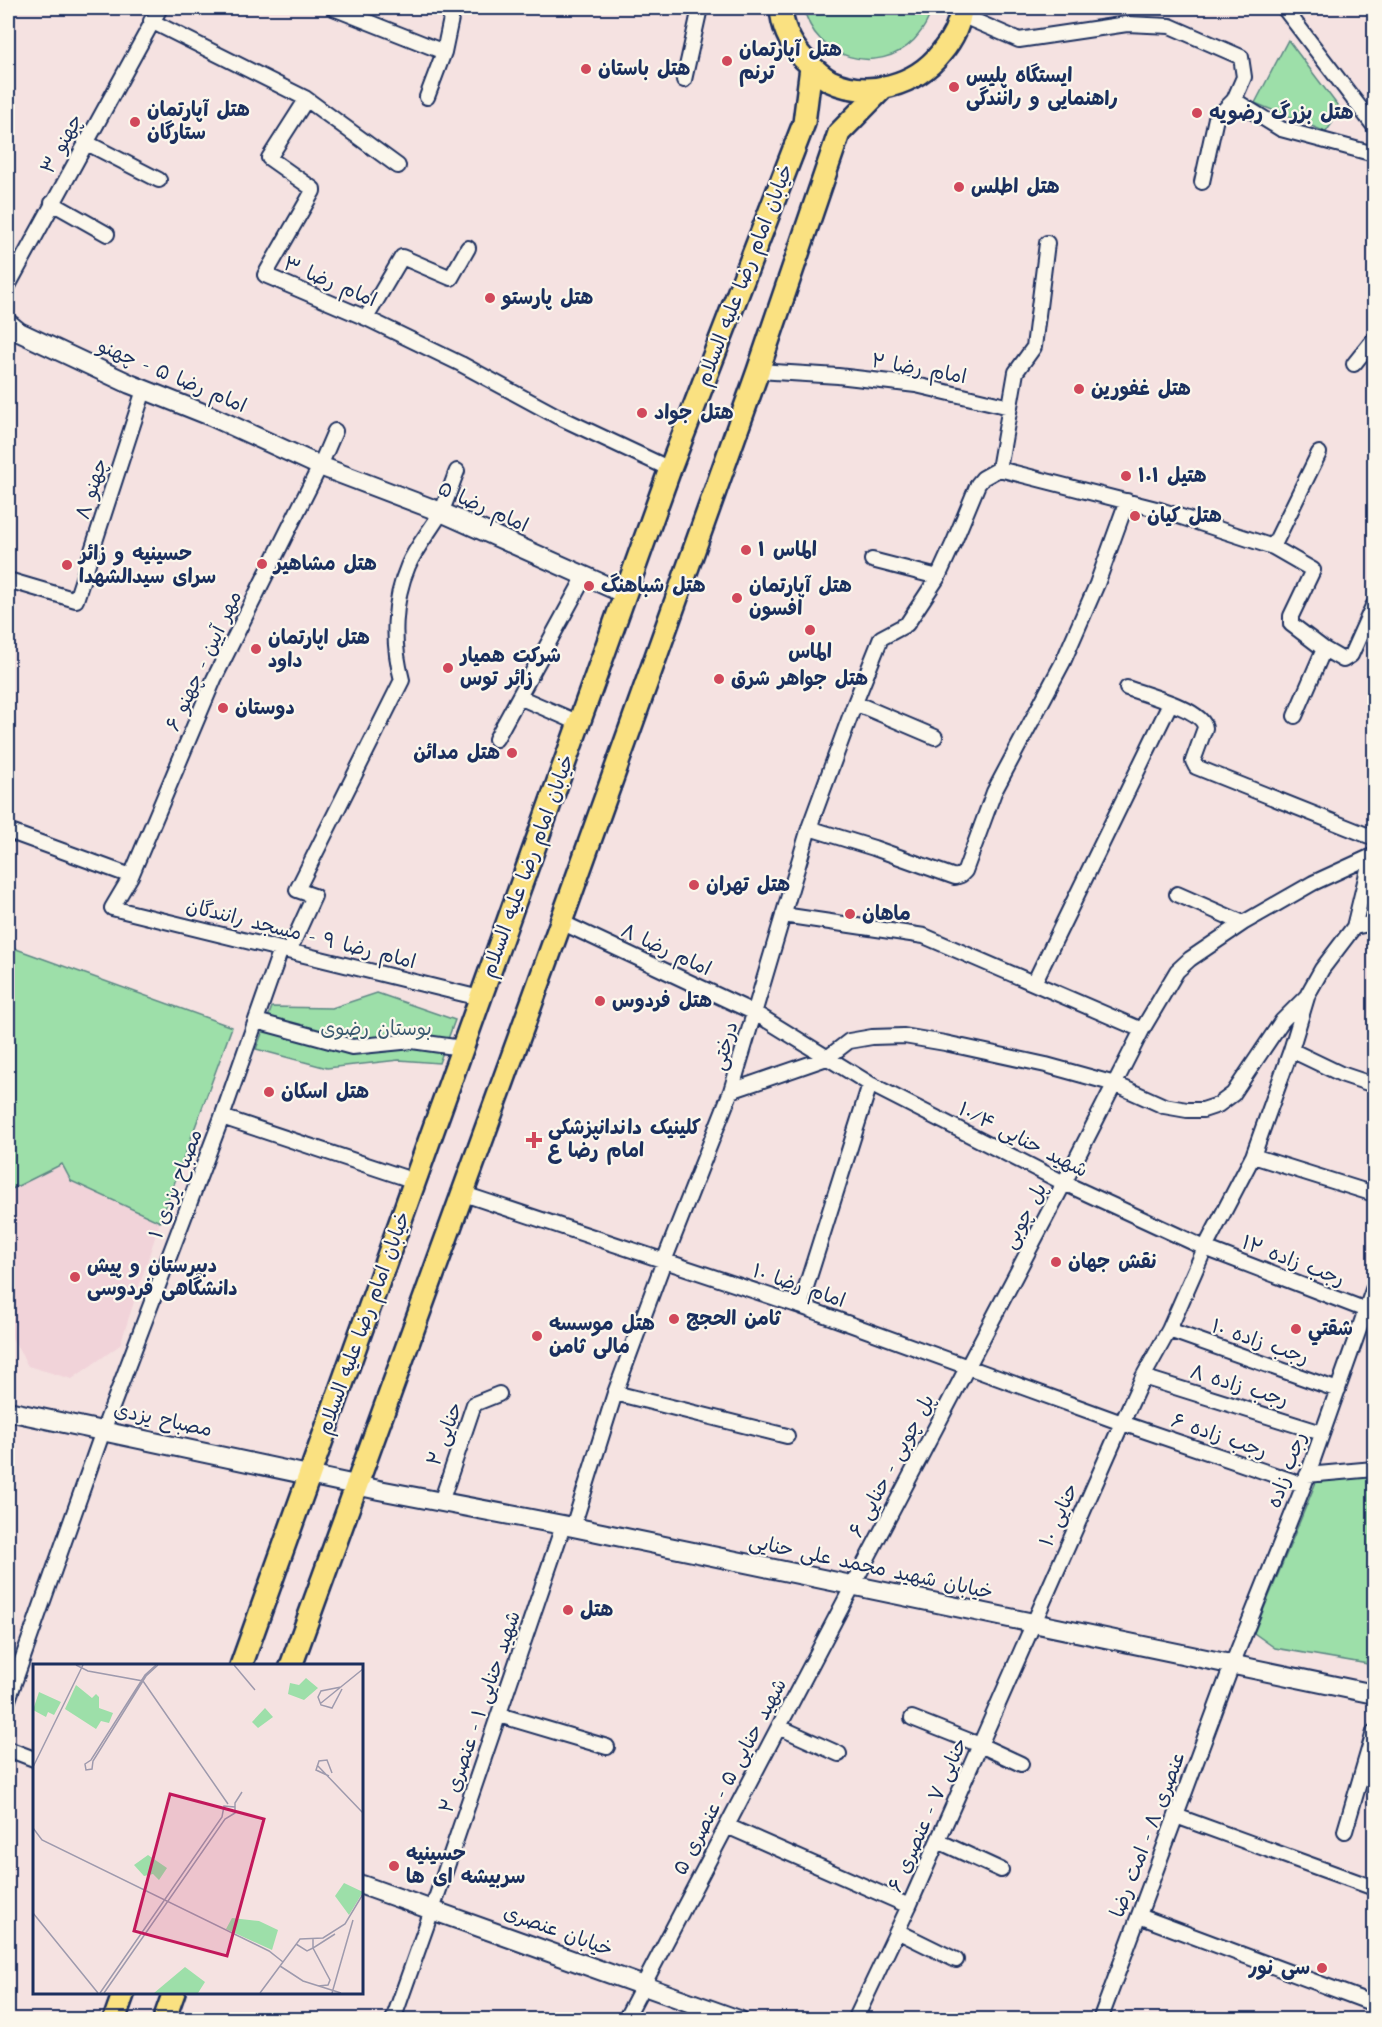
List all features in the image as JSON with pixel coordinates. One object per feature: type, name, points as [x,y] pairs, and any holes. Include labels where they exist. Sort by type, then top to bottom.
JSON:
[{"type":"main road","points":[[781,8],[781,18],[792,45],[811,67],[830,81],[853,87],[883,88],[910,80],[933,64],[951,41],[961,11]]},
{"type":"main road","name":"خیابان امام رضا علیه السلام","points":[[241,1664],[670,469],[804,123],[811,67]]},
{"type":"main road","name":"خیابان امام رضا علیه السلام","points":[[291,1664],[561,922],[758,371],[840,133],[883,88]]},
{"type":"main road","name":"امام رضا ۵ - چهنو","points":[[8,324],[19,332],[144,390],[213,417],[320,466]]},
{"type":"main road","name":"امام رضا ۵","points":[[320,466],[441,512],[625,594]]},
{"type":"main road","name":"مصباح یزدی","points":[[8,1411],[358,1485]]},
{"type":"main road","name":"خیابان شهید محمد علی حنایی","points":[[358,1485],[568,1526],[1374,1694]]},
{"type":"main road","name":"خیابان عنصری","points":[[363,1885],[739,2019]]},
{"type":"main road","points":[[114,2019],[123,1994]]},
{"type":"main road","points":[[169,2018],[174,1994]]},
{"type":"street","name":"چهنو ۳","points":[[8,286],[160,8]]},
{"type":"street","points":[[333,8],[444,52]]},
{"type":"street","points":[[684,80],[700,8]]},
{"type":"street","points":[[1285,8],[1374,126]]},
{"type":"street","points":[[428,97],[444,52],[453,9]]},
{"type":"street","points":[[961,11],[1019,40],[1126,24],[1170,26],[1240,57],[1244,77],[1234,100],[1216,118],[1202,182]]},
{"type":"street","points":[[151,21],[306,100],[398,166]]},
{"type":"street","name":"امام رضا ۳","points":[[306,100],[269,158],[313,190],[265,275],[366,318],[461,364],[556,416],[670,469]]},
{"type":"street","points":[[1234,100],[1281,129],[1374,154]]},
{"type":"street","points":[[86,142],[159,180]]},
{"type":"street","points":[[52,203],[107,234]]},
{"type":"street","points":[[1047,243],[1034,347],[1016,372],[999,469],[1127,501],[1273,547],[1313,570],[1291,616],[1291,624],[1343,660],[1351,655],[1373,606]]},
{"type":"street","points":[[366,318],[402,257],[451,278],[468,248]]},
{"type":"street","points":[[1353,364],[1374,339]]},
{"type":"street","name":"امام رضا ۲","points":[[758,371],[838,376],[916,385],[1010,407]]},
{"type":"street","name":"چهنو ۸","points":[[8,580],[76,600],[144,390]]},
{"type":"street","name":"مهر آیین - چهنو ۶","points":[[112,908],[131,876],[214,679],[320,466],[335,431]]},
{"type":"street","points":[[1273,547],[1318,453]]},
{"type":"street","name":"درختی","points":[[615,1394],[731,1091],[809,828],[855,703],[882,638],[907,624],[938,577],[978,484],[983,478],[999,469]]},
{"type":"street","points":[[441,512],[457,471]]},
{"type":"street","points":[[809,828],[955,877],[965,871],[994,792],[1063,662],[1097,584],[1127,501]]},
{"type":"street","name":"مصباح یزدی ۱","points":[[8,1700],[103,1431],[256,1021],[285,950],[314,896],[297,890],[402,680],[395,636],[398,601],[408,565],[441,512]]},
{"type":"street","points":[[872,560],[938,577]]},
{"type":"street","points":[[496,739],[585,576]]},
{"type":"street","points":[[1295,716],[1324,649]]},
{"type":"street","points":[[1128,688],[1201,718],[1205,723],[1205,728],[1193,761],[1196,767],[1374,838]]},
{"type":"street","points":[[519,697],[579,723]]},
{"type":"street","points":[[855,703],[935,736]]},
{"type":"street","points":[[1034,982],[1170,704]]},
{"type":"street","points":[[8,831],[131,876]]},
{"type":"street","points":[[783,915],[924,936],[1142,1030],[1177,971],[1190,958],[1243,922],[1313,883],[1373,856]]},
{"type":"street","points":[[731,1091],[827,1058],[849,1041],[872,1037],[904,1036],[1046,1065],[1115,1084],[1164,1106],[1203,1110],[1218,1106],[1233,1094],[1282,1021],[1308,994],[1322,969],[1354,927],[1373,856]]},
{"type":"street","points":[[1177,894],[1243,922]]},
{"type":"street","name":"امام رضا ۹ - مسجد رانندگان","points":[[112,908],[480,998]]},
{"type":"street","name":"امام رضا ۸","points":[[561,922],[755,1012],[827,1058]]},
{"type":"street","points":[[1354,927],[1374,923]]},
{"type":"street","name":"حنایی ۱۰","points":[[1032,1623],[1143,1377],[1169,1330],[1205,1248],[1253,1156],[1291,1050],[1308,994]]},
{"type":"street","points":[[256,1021],[352,1047],[412,1041],[462,1048]]},
{"type":"street","name":"پل چوبی","points":[[967,1365],[1142,1030]]},
{"type":"street","points":[[1291,1050],[1341,1074],[1374,1085]]},
{"type":"street","name":"شهید حنایی ۱۰/۴","points":[[827,1058],[870,1084],[1064,1183],[1205,1248]]},
{"type":"street","points":[[800,1306],[870,1084]]},
{"type":"street","points":[[222,1117],[415,1181]]},
{"type":"street","points":[[1253,1156],[1374,1194]]},
{"type":"street","name":"امام رضا ۱۰","points":[[461,1193],[800,1306],[1122,1423]]},
{"type":"street","name":"رجب زاده ۱۲","points":[[1205,1248],[1370,1312]]},
{"type":"street","name":"رجب زاده","points":[[1232,1665],[1370,1312],[1374,1287]]},
{"type":"street","name":"رجب زاده ۱۰","points":[[1169,1330],[1338,1390]]},
{"type":"street","name":"پل چوبی - حنایی ۶","points":[[852,1586],[967,1365]]},
{"type":"street","name":"رجب زاده ۸","points":[[1143,1377],[1322,1433]]},
{"type":"street","name":"حنایی ۲","points":[[441,1502],[474,1404],[499,1394]]},
{"type":"street","points":[[615,1394],[788,1436]]},
{"type":"street","name":"شهید حنایی ۱ - عنصری ۲","points":[[393,2019],[499,1715],[615,1394]]},
{"type":"street","name":"رجب زاده ۶","points":[[1122,1423],[1305,1480]]},
{"type":"street","points":[[1305,1480],[1374,1469]]},
{"type":"street","name":"شهید حنایی ۵ - عنصری ۵","points":[[625,2019],[852,1586]]},
{"type":"street","name":"حنایی ۷ - عنصری ۶","points":[[855,2019],[909,1906],[1032,1623]]},
{"type":"street","name":"عنصری ۸ - امت رضا","points":[[1100,2019],[1232,1665]]},
{"type":"street","points":[[499,1715],[607,1747]]},
{"type":"street","points":[[912,1718],[1021,1764]]},
{"type":"street","points":[[779,1726],[839,1754]]},
{"type":"street","points":[[1345,1831],[1374,1732]]},
{"type":"street","points":[[8,1749],[33,1759]]},
{"type":"street","points":[[1176,1816],[1374,1888]]},
{"type":"street","points":[[727,1826],[909,1906]]},
{"type":"street","points":[[938,1841],[1001,1870]]},
{"type":"street","points":[[1139,1916],[1374,2004]]},
{"type":"street","points":[[897,1931],[956,1960]]},
{"type":"shaded area","name":"دبیرستان و پیش دانشگاهی فردوسی","points":[[63,1164],[71,1181],[160,1222],[120,1345],[72,1379],[28,1366],[8,1331],[8,1191]]},
{"type":"green space","points":[[804,8],[931,8],[925,25],[914,40],[899,51],[883,58],[866,59],[849,57],[834,50],[820,39],[810,25]]},
{"type":"green space","points":[[1288,40],[1341,110],[1326,132],[1255,103]]},
{"type":"green space","points":[[8,946],[232,1027],[160,1222],[71,1181],[62,1164],[8,1191]]},
{"type":"green space","name":"بوستان رضوی","points":[[377,993],[455,1020],[439,1063],[399,1060],[327,1068],[256,1049],[272,1007],[332,1008]]},
{"type":"green space","points":[[1374,1476],[1374,1665],[1275,1648],[1254,1633],[1316,1482]]},
{"type":"place","name":"هتل آپارتمان ترنم","points":[[727,61]]},
{"type":"place","name":"هتل باستان","points":[[586,69]]},
{"type":"place","name":"ایستگاه پلیس راهنمایی و رانندگی","points":[[954,87]]},
{"type":"place","name":"هتل بزرگ رضویه","points":[[1197,113]]},
{"type":"place","name":"هتل آپارتمان ستارگان","points":[[135,122]]},
{"type":"place","name":"هتل اطلس","points":[[959,187]]},
{"type":"place","name":"هتل پارستو","points":[[490,298]]},
{"type":"place","name":"هتل غفورین","points":[[1079,389]]},
{"type":"place","name":"هتل جواد","points":[[642,413]]},
{"type":"place","name":"هتیل ۱۰۱","points":[[1126,476]]},
{"type":"place","name":"هتل کیان","points":[[1135,516]]},
{"type":"place","name":"الماس ۱","points":[[746,550]]},
{"type":"place","name":"هتل مشاهیر","points":[[262,564]]},
{"type":"place","name":"حسینیه و زائر سرای سیدالشهدا","points":[[67,565]]},
{"type":"place","name":"هتل شباهنگ","points":[[589,586]]},
{"type":"place","name":"هتل آپارتمان افسون","points":[[737,598]]},
{"type":"place","name":"الماس","points":[[810,630]]},
{"type":"place","name":"هتل اپارتمان داود","points":[[256,649]]},
{"type":"place","name":"شرکت همیار زائر توس","points":[[448,668]]},
{"type":"place","name":"هتل جواهر شرق","points":[[719,679]]},
{"type":"place","name":"دوستان","points":[[223,708]]},
{"type":"place","name":"هتل مدائن","points":[[512,753]]},
{"type":"place","name":"هتل تهران","points":[[694,885]]},
{"type":"place","name":"ماهان","points":[[850,914]]},
{"type":"place","name":"هتل فردوس","points":[[600,1001]]},
{"type":"place","name":"هتل اسکان","points":[[269,1092]]},
{"type":"place","name":"کلینیک داندانپزشکى امام رضا ع","points":[[534,1140]]},
{"type":"place","name":"نقش جهان","points":[[1056,1262]]},
{"type":"place","name":"دبیرستان و پیش دانشگاهی فردوسی","points":[[75,1277]]},
{"type":"place","name":"ثامن الحجج","points":[[674,1319]]},
{"type":"place","name":"شقتي","points":[[1296,1329]]},
{"type":"place","name":"هتل موسسه مالی ثامن","points":[[537,1336]]},
{"type":"place","name":"هتل","points":[[568,1610]]},
{"type":"place","name":"حسینیه سربیشه ای ها","points":[[394,1866]]},
{"type":"place","name":"سی نور","points":[[1322,1968]]}]
